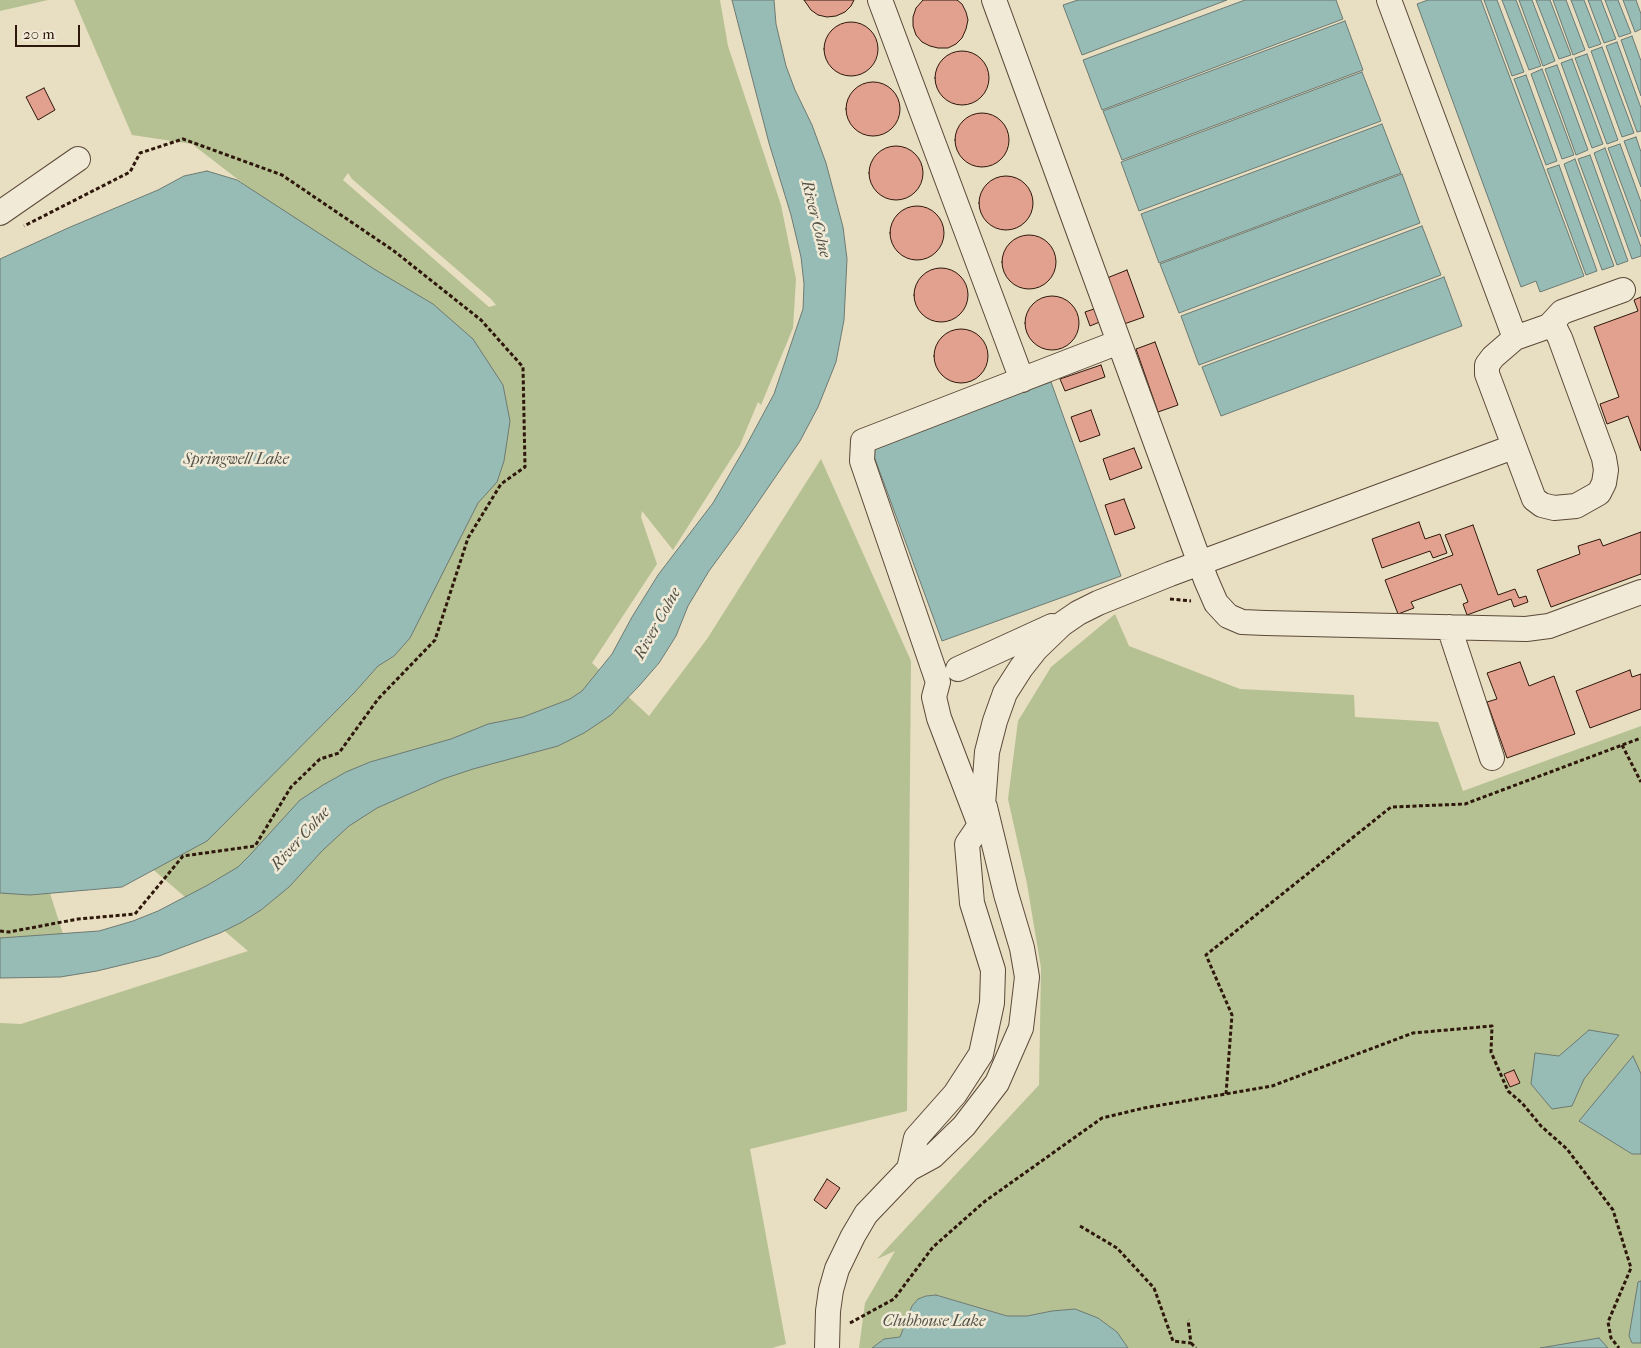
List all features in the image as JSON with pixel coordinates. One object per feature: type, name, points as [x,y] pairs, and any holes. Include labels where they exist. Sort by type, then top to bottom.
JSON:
[{"type":"street","points":[[880,0],[1022,380]]},
{"type":"street","points":[[994,0],[1200,564],[1216,603],[1228,616],[1242,622],[1526,629],[1549,626],[1641,592]]},
{"type":"street","points":[[1389,0],[1515,338]]},
{"type":"street","points":[[0,213],[78,159]]},
{"type":"street","points":[[1549,326],[1555,328],[1560,338],[1604,458],[1606,470],[1604,483],[1598,493],[1576,506],[1554,508],[1542,505],[1534,499],[1487,374],[1487,366],[1493,357],[1515,338],[1549,326],[1562,312],[1623,290]]},
{"type":"street","points":[[827,1341],[831,1290],[837,1269],[853,1236],[866,1214],[902,1177],[933,1156],[964,1126],[997,1083],[1021,1028],[1027,977],[1022,948],[982,815],[939,718],[934,697],[938,682],[862,461],[863,441],[1119,342]]},
{"type":"street","points":[[938,682],[958,669],[1078,613],[1161,578],[1514,447]]},
{"type":"street","points":[[902,1177],[916,1138],[955,1094],[981,1054],[992,1003],[993,970],[972,903],[967,844],[982,815],[987,752],[995,721],[1006,693],[1021,668],[1036,649],[1062,624],[1078,613]]},
{"type":"street","points":[[1449,627],[1492,758]]},
{"type":"street","points":[[958,669],[974,667],[992,672],[1006,693]]},
{"type":"path","points":[[0,931],[9,932],[78,919],[136,914],[183,856],[255,846],[291,787],[320,759],[339,753],[378,699],[435,640],[468,538],[501,484],[525,467],[522,367],[481,320],[394,251],[282,175],[183,139],[140,153],[130,172],[17,230]]},
{"type":"path","points":[[1166,599],[1192,601],[1198,607]]},
{"type":"path","points":[[1226,1094],[1232,1015],[1206,956],[1391,807],[1465,804],[1641,738]]},
{"type":"path","points":[[1622,744],[1641,782]]},
{"type":"path","points":[[827,1341],[894,1300],[933,1247],[984,1202],[1102,1118],[1144,1108],[1272,1086],[1414,1033],[1492,1026],[1491,1052],[1508,1092],[1522,1103],[1542,1126],[1567,1149],[1613,1210],[1631,1268],[1608,1322],[1611,1338],[1619,1348]]},
{"type":"path","points":[[1080,1226],[1117,1248],[1154,1288],[1173,1341],[1191,1343]]},
{"type":"path","points":[[1188,1320],[1191,1343],[1196,1348]]},
{"type":"green space","points":[[0,0],[48,0],[0,11]]},
{"type":"green space","points":[[74,0],[720,0],[728,46],[781,205],[796,279],[793,328],[761,405],[758,402],[740,445],[673,550],[642,511],[641,517],[657,564],[592,663],[649,716],[707,639],[821,459],[911,661],[907,1111],[750,1149],[786,1344],[772,1348],[0,1348],[0,1023],[21,1024],[248,951],[135,854],[486,371],[192,144],[132,135]],"holes":[[[348,173],[352,179],[491,299],[496,305],[489,307],[343,180]]]},
{"type":"green space","points":[[1115,614],[1129,646],[1240,689],[1354,695],[1355,717],[1438,722],[1463,791],[1641,726],[1641,1348],[1128,1348],[1117,1332],[1098,1318],[1075,1309],[1027,1316],[1007,1316],[936,1295],[918,1299],[912,1306],[900,1337],[884,1339],[872,1348],[859,1348],[865,1303],[895,1251],[877,1259],[1039,1085],[1041,968],[1027,884],[1008,799],[1018,721],[1051,667]]},
{"type":"green space","points":[[47,884],[64,937],[0,944],[0,885]]},
{"type":"water","name":"River Colne","points":[[732,0],[774,0],[776,24],[786,66],[812,125],[826,163],[843,227],[847,259],[844,320],[836,362],[818,407],[800,441],[709,571],[688,606],[676,636],[659,663],[611,715],[584,733],[558,746],[443,779],[377,808],[349,826],[323,850],[289,887],[261,910],[220,933],[159,956],[97,971],[60,977],[0,978],[0,938],[99,931],[158,911],[238,867],[300,800],[323,785],[346,772],[370,762],[451,739],[488,724],[523,717],[570,699],[582,691],[612,654],[658,575],[713,503],[746,446],[774,394],[803,309],[804,284],[801,257]]},
{"type":"water","points":[[1078,0],[1227,0],[1082,55],[1063,5]]},
{"type":"water","points":[[1245,0],[1336,0],[1343,19],[1102,110],[1083,60]]},
{"type":"water","points":[[1428,0],[1481,0],[1584,276],[1540,292],[1536,281],[1521,287],[1417,4]]},
{"type":"water","points":[[1484,0],[1497,0],[1524,72],[1512,76]]},
{"type":"water","points":[[1502,0],[1516,0],[1541,66],[1529,70]]},
{"type":"water","points":[[1519,0],[1532,0],[1555,61],[1543,66]]},
{"type":"water","points":[[1536,0],[1550,0],[1571,55],[1559,59]]},
{"type":"water","points":[[1553,0],[1566,0],[1585,50],[1573,55]]},
{"type":"water","points":[[1571,0],[1584,0],[1601,44],[1589,48]]},
{"type":"water","points":[[1588,0],[1601,0],[1616,39],[1604,43]]},
{"type":"water","points":[[1605,0],[1618,0],[1631,33],[1619,37]]},
{"type":"water","points":[[1623,0],[1636,0],[1641,14],[1641,29],[1635,32]]},
{"type":"water","points":[[1345,21],[1363,70],[1122,160],[1103,111]]},
{"type":"water","points":[[1632,36],[1641,61],[1641,96],[1621,40]]},
{"type":"water","points":[[1617,42],[1641,108],[1641,131],[1637,132],[1606,46]]},
{"type":"water","points":[[1602,47],[1634,133],[1622,137],[1591,51]]},
{"type":"water","points":[[1587,54],[1618,140],[1607,144],[1575,58]]},
{"type":"water","points":[[1572,59],[1603,144],[1592,148],[1561,63]]},
{"type":"water","points":[[1557,65],[1588,150],[1576,155],[1545,69]]},
{"type":"water","points":[[1542,69],[1574,155],[1562,159],[1531,74]]},
{"type":"water","points":[[1362,72],[1381,121],[1139,211],[1121,162]]},
{"type":"water","points":[[1526,75],[1557,161],[1546,165],[1514,79]]},
{"type":"water","points":[[1382,124],[1401,173],[1159,263],[1141,214]]},
{"type":"water","points":[[1636,137],[1641,152],[1641,187],[1624,141]]},
{"type":"water","points":[[1620,144],[1641,202],[1641,237],[1608,148]]},
{"type":"water","points":[[1605,148],[1641,247],[1641,256],[1632,259],[1594,153]]},
{"type":"water","points":[[1590,155],[1628,261],[1617,265],[1578,159]]},
{"type":"water","points":[[1575,159],[1614,266],[1602,270],[1564,164]]},
{"type":"water","points":[[1559,165],[1597,271],[1586,275],[1547,169]]},
{"type":"water","name":"Springwell Lake","points":[[207,171],[237,180],[374,269],[433,304],[473,339],[503,385],[510,421],[504,461],[497,482],[478,503],[410,638],[394,656],[378,666],[354,693],[207,841],[122,887],[30,895],[0,893],[0,259],[158,190],[184,176]]},
{"type":"water","points":[[1402,174],[1420,223],[1179,313],[1160,264]]},
{"type":"water","points":[[1422,226],[1441,275],[1199,365],[1181,316]]},
{"type":"water","points":[[1444,277],[1462,326],[1221,416],[1202,367]]},
{"type":"water","points":[[1051,382],[1121,576],[942,641],[871,448]]},
{"type":"water","points":[[1589,1030],[1619,1035],[1584,1079],[1572,1106],[1552,1109],[1531,1084],[1535,1053],[1559,1056]]},
{"type":"water","points":[[1633,1056],[1641,1074],[1641,1154],[1632,1154],[1579,1121]]},
{"type":"water","points":[[1641,1281],[1641,1343],[1632,1343],[1629,1336],[1638,1282]]},
{"type":"water","name":"Clubhouse Lake","points":[[936,1295],[1007,1316],[1027,1316],[1075,1309],[1098,1318],[1117,1332],[1128,1348],[872,1348],[884,1339],[900,1337],[912,1306],[918,1299]]},
{"type":"water","points":[[1599,1338],[1608,1348],[1540,1348]]},
{"type":"building","points":[[804,0],[854,0],[845,12],[827,17],[818,15],[811,10]]},
{"type":"building","points":[[923,0],[957,0],[962,4],[968,20],[962,38],[956,44],[948,48],[938,48],[922,42],[916,35],[913,17],[916,8]]},
{"type":"building","points":[[846,22],[856,22],[866,26],[874,34],[878,49],[874,64],[866,72],[856,76],[846,76],[836,72],[828,64],[824,54],[824,44],[828,34],[836,26]]},
{"type":"building","points":[[957,51],[967,51],[977,55],[985,63],[989,78],[985,93],[977,101],[967,105],[957,105],[947,101],[939,93],[935,83],[935,73],[939,63],[947,55]]},
{"type":"building","points":[[868,82],[878,82],[888,86],[896,94],[900,109],[896,124],[888,132],[878,136],[868,136],[858,132],[850,124],[846,114],[846,104],[850,94],[858,86]]},
{"type":"building","points":[[44,88],[55,110],[38,120],[26,97]]},
{"type":"building","points":[[977,113],[987,113],[997,117],[1005,125],[1009,140],[1005,155],[997,163],[987,167],[977,167],[967,163],[959,155],[955,145],[955,135],[959,125],[967,117]]},
{"type":"building","points":[[891,146],[901,146],[911,150],[919,158],[923,173],[919,188],[911,196],[901,200],[891,200],[881,196],[873,188],[869,178],[869,168],[873,158],[881,150]]},
{"type":"building","points":[[1001,176],[1011,176],[1021,180],[1029,188],[1033,203],[1029,218],[1021,226],[1011,230],[1001,230],[991,226],[983,218],[979,208],[979,198],[983,188],[991,180]]},
{"type":"building","points":[[912,206],[922,206],[932,210],[940,218],[944,233],[940,248],[932,256],[922,260],[912,260],[902,256],[894,248],[890,238],[890,228],[894,218],[902,210]]},
{"type":"building","points":[[1024,235],[1034,235],[1044,239],[1052,247],[1056,262],[1052,277],[1044,285],[1034,289],[1024,289],[1014,285],[1006,277],[1002,267],[1002,257],[1006,247],[1014,239]]},
{"type":"building","points":[[936,268],[946,268],[956,272],[964,280],[968,295],[964,310],[956,318],[946,322],[936,322],[926,318],[918,310],[914,300],[914,290],[918,280],[926,272]]},
{"type":"building","points":[[1127,270],[1144,317],[1124,324],[1107,278]]},
{"type":"building","points":[[1047,296],[1057,296],[1067,300],[1075,308],[1079,323],[1075,338],[1067,346],[1057,350],[1047,350],[1037,346],[1029,338],[1025,328],[1025,318],[1029,308],[1037,300]]},
{"type":"building","points":[[1641,297],[1641,451],[1628,416],[1607,424],[1600,404],[1619,397],[1594,327],[1638,311],[1634,300]]},
{"type":"building","points":[[1097,308],[1102,321],[1090,326],[1085,312]]},
{"type":"building","points":[[956,329],[966,329],[976,333],[984,341],[988,356],[984,371],[976,379],[966,383],[956,383],[946,379],[938,371],[934,361],[934,351],[938,341],[946,333]]},
{"type":"building","points":[[1155,342],[1178,405],[1158,412],[1136,349]]},
{"type":"building","points":[[1101,365],[1105,377],[1065,391],[1060,379]]},
{"type":"building","points":[[1091,410],[1100,435],[1080,442],[1071,417]]},
{"type":"building","points":[[1134,448],[1142,468],[1110,480],[1103,459]]},
{"type":"building","points":[[1124,499],[1135,528],[1115,535],[1105,505]]},
{"type":"building","points":[[1419,522],[1425,539],[1440,534],[1447,553],[1433,558],[1430,551],[1382,568],[1372,539]]},
{"type":"building","points":[[1473,525],[1498,595],[1515,589],[1519,598],[1526,596],[1528,602],[1514,607],[1511,599],[1467,615],[1463,604],[1468,602],[1461,584],[1411,602],[1414,608],[1398,614],[1385,580],[1453,555],[1445,535]]},
{"type":"building","points":[[1641,532],[1641,574],[1551,607],[1537,570],[1580,554],[1578,546],[1600,539],[1603,546]]},
{"type":"building","points":[[1520,662],[1529,686],[1554,676],[1575,734],[1507,758],[1487,702],[1497,699],[1487,673]]},
{"type":"building","points":[[1630,670],[1632,677],[1641,674],[1641,709],[1590,728],[1576,691]]},
{"type":"building","points":[[1514,1070],[1520,1083],[1510,1087],[1504,1074]]},
{"type":"building","points":[[827,1179],[840,1188],[826,1209],[814,1200]]}]
